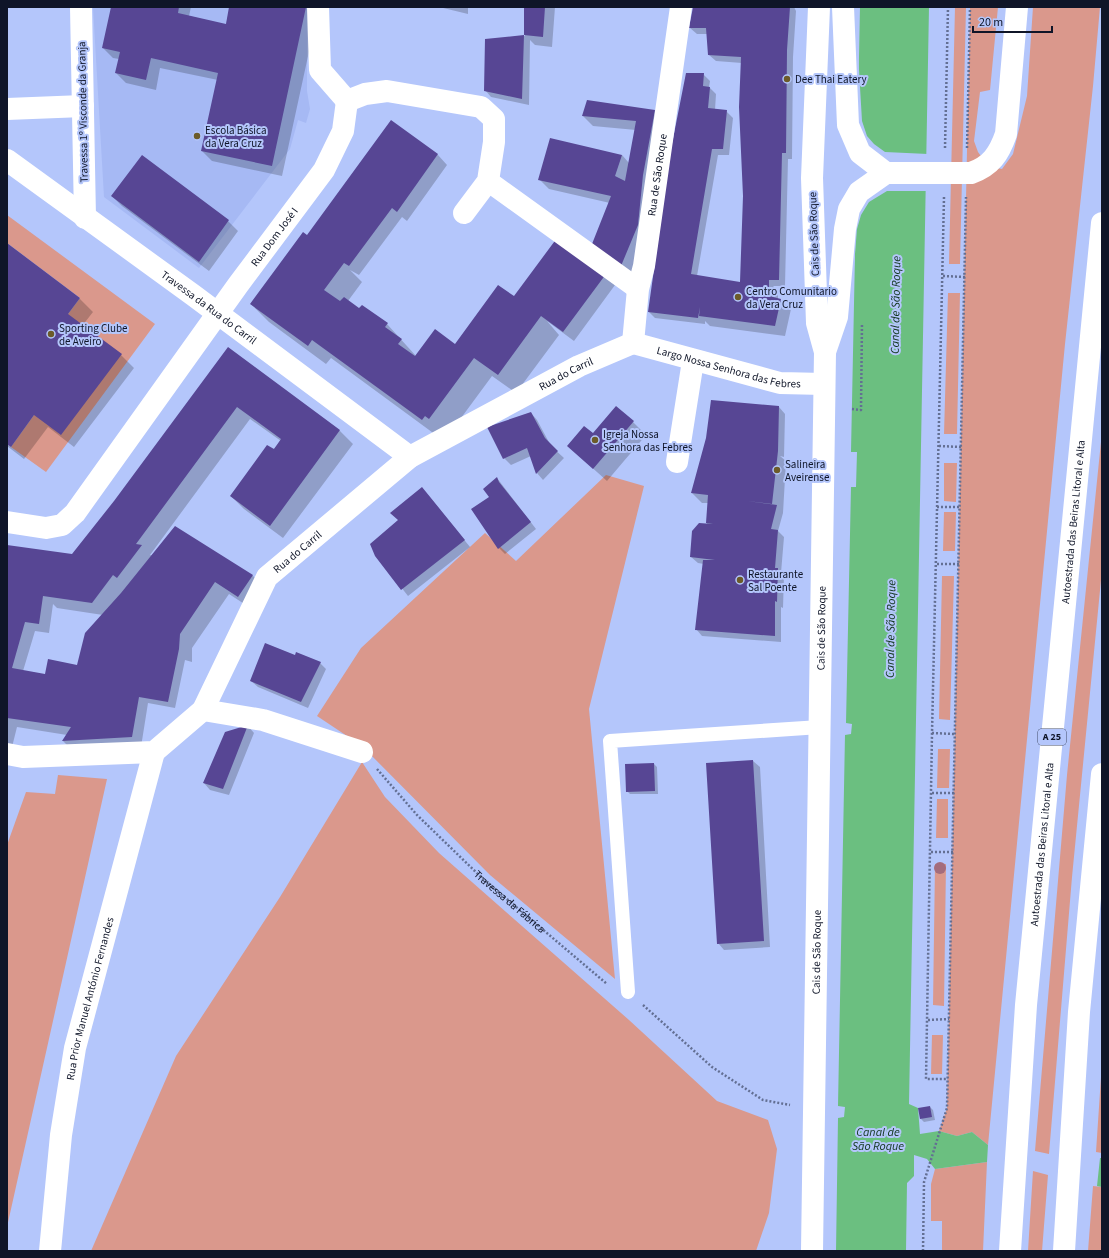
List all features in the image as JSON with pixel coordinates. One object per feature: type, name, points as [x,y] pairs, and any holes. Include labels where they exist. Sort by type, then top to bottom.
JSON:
[{"type":"main road","name":"Travessa 1º Visconde da Granja","points":[[81,7],[85,218]]},
{"type":"main road","points":[[318,7],[320,70],[347,101],[365,94],[388,91],[481,107],[494,119],[494,142],[488,181],[464,213]]},
{"type":"main road","name":"Rua de São Roque","points":[[633,343],[638,289],[644,266],[681,7]]},
{"type":"main road","name":"Cais de São Roque","points":[[812,1251],[825,352],[817,323],[812,178],[820,7]]},
{"type":"main road","points":[[843,7],[848,125],[860,153],[886,173]]},
{"type":"main road","points":[[825,352],[837,317],[845,229],[849,209],[859,192],[886,173],[971,173],[984,168],[1001,147],[1006,134],[1016,7]]},
{"type":"main road","name":"Rua Dom José I","points":[[7,522],[46,528],[62,525],[75,513],[324,170],[343,131],[347,101]]},
{"type":"main road","points":[[7,109],[83,106]]},
{"type":"main road","name":"Travessa da Rua do Carril","points":[[7,160],[218,314],[410,457]]},
{"type":"main road","name":"Autoestrada das Beiras Litoral e Alta","points":[[1010,1251],[1027,997],[1102,223]]},
{"type":"main road","name":"Largo Nossa Senhora das Febres","points":[[633,343],[693,361],[780,383],[824,384]]},
{"type":"main road","name":"Rua do Carril","points":[[154,752],[202,710],[267,577],[410,457],[579,366],[633,343]]},
{"type":"main road","points":[[677,462],[693,361]]},
{"type":"main road","points":[[202,710],[263,720],[362,752]]},
{"type":"main road","points":[[7,754],[23,757],[154,752]]},
{"type":"main road","name":"Rua Prior Manuel António Fernandes","points":[[50,1251],[61,1135],[75,1048],[154,752]]},
{"type":"main road","points":[[1064,1251],[1079,1012],[1102,774]]},
{"type":"street","points":[[488,181],[638,289]]},
{"type":"lane","points":[[628,992],[610,741],[820,727]]},
{"type":"path","points":[[945,150],[948,7]]},
{"type":"path","points":[[967,154],[970,7]]},
{"type":"path","points":[[945,189],[932,733],[926,1080],[948,1079]]},
{"type":"path","points":[[923,1251],[924,1182],[947,1108],[953,852],[954,734],[961,507],[966,190]]},
{"type":"path","points":[[943,276],[965,277]]},
{"type":"path","points":[[939,446],[961,446]]},
{"type":"path","points":[[937,507],[961,507]]},
{"type":"path","points":[[937,564],[959,564]]},
{"type":"path","points":[[932,733],[954,734]]},
{"type":"path","name":"Travessa da Fábrica","points":[[362,752],[417,815],[482,878],[604,982],[628,992],[712,1067],[763,1100],[814,1110]]},
{"type":"path","points":[[932,793],[954,793]]},
{"type":"path","points":[[931,852],[953,852]]},
{"type":"path","points":[[927,1020],[949,1019]]},
{"type":"shaded area","name":"Escola Básica da Vera Cruz","points":[[93,7],[307,7],[307,91],[310,109],[306,123],[298,120],[290,149],[199,268],[104,197]]},
{"type":"shaded area","points":[[955,7],[966,7],[960,264],[949,264]]},
{"type":"shaded area","points":[[970,7],[998,7],[990,90],[980,92],[974,141],[978,152],[988,166],[1002,169],[1013,154],[1027,96],[1033,7],[1100,7],[1065,344],[988,1145],[972,1132],[957,1136],[939,1131],[947,1108]]},
{"type":"shaded area","points":[[7,215],[155,324],[46,472],[11,447],[34,415],[68,314],[80,298],[7,243]]},
{"type":"shaded area","points":[[948,293],[960,293],[957,434],[944,434]]},
{"type":"shaded area","points":[[1102,432],[1102,570],[1072,877],[1049,1154],[1035,1151],[1067,775]]},
{"type":"shaded area","points":[[944,463],[957,463],[956,502],[944,501]]},
{"type":"shaded area","points":[[606,475],[644,486],[589,709],[615,979],[490,875],[362,746],[317,716],[361,648],[485,533],[516,561]]},
{"type":"shaded area","points":[[944,512],[956,512],[955,551],[943,551]]},
{"type":"shaded area","points":[[942,576],[954,576],[950,720],[939,719]]},
{"type":"shaded area","points":[[938,749],[950,749],[949,788],[937,788]]},
{"type":"shaded area","points":[[362,762],[385,797],[439,853],[629,1020],[717,1101],[768,1120],[777,1149],[769,1213],[756,1251],[91,1251],[176,1056],[280,897]]},
{"type":"shaded area","points":[[58,775],[107,779],[7,1227],[7,845],[26,792],[55,794]]},
{"type":"shaded area","points":[[937,799],[948,799],[948,838],[936,838]]},
{"type":"shaded area","points":[[935,864],[946,864],[944,1006],[933,1005]]},
{"type":"shaded area","points":[[932,1035],[943,1035],[942,1074],[931,1074]]},
{"type":"shaded area","points":[[1102,1062],[1102,1153],[1096,1152]]},
{"type":"shaded area","points":[[987,1162],[983,1251],[942,1251],[942,1221],[931,1221],[931,1184],[935,1169]]},
{"type":"shaded area","points":[[1033,1171],[1048,1175],[1042,1251],[1028,1251]]},
{"type":"shaded area","points":[[1093,1186],[1102,1187],[1102,1251],[1088,1251]]},
{"type":"water","name":"Canal de São Roque","points":[[860,7],[929,7],[909,1104],[918,1108],[920,1134],[939,1131],[957,1136],[972,1132],[988,1145],[987,1162],[935,1169],[927,1159],[914,1155],[914,1176],[907,1183],[906,1251],[836,1251],[838,1118],[844,1117],[845,1107],[838,1106],[845,735],[851,734],[852,724],[846,723],[851,487],[856,487],[857,452],[851,452]]},
{"type":"water","points":[[1100,1158],[1102,1158],[1102,1187],[1097,1186]]},
{"type":"pier","points":[[857,36],[862,121],[867,136],[874,144],[885,152],[928,154],[927,191],[887,191],[869,202],[861,215],[857,229],[851,304]]},
{"type":"building","points":[[111,7],[179,7],[178,13],[226,24],[229,7],[306,7],[272,166],[201,151],[218,73],[151,58],[146,80],[115,73],[120,52],[102,48]]},
{"type":"building","points":[[524,7],[545,7],[543,37],[524,35]]},
{"type":"building","points":[[693,7],[790,7],[787,50],[786,153],[782,153],[779,280],[769,280],[769,296],[781,299],[775,326],[699,316],[700,307],[698,318],[648,312],[671,149],[686,73],[704,73],[703,86],[710,87],[708,108],[727,110],[723,149],[712,149],[691,274],[740,282],[743,196],[739,107],[741,57],[708,55],[706,28],[689,28]]},
{"type":"building","points":[[524,35],[522,99],[484,91],[485,39]]},
{"type":"building","points":[[587,100],[655,110],[643,175],[638,225],[621,266],[592,244],[611,196],[538,180],[550,138],[622,155],[615,176],[625,181],[636,121],[582,116]]},
{"type":"building","points":[[391,120],[438,154],[397,212],[392,208],[349,266],[344,263],[324,290],[340,301],[344,297],[359,308],[362,305],[388,323],[385,327],[402,339],[398,344],[415,356],[435,329],[455,344],[498,285],[514,296],[557,238],[606,274],[563,332],[541,316],[498,375],[474,358],[429,419],[425,416],[422,420],[312,340],[308,346],[250,304],[303,232],[307,235]]},
{"type":"building","points":[[142,155],[229,220],[199,262],[111,196]]},
{"type":"building","name":"Sporting Clube de Aveiro","points":[[7,243],[80,298],[68,314],[122,354],[61,435],[34,415],[11,447],[7,444]]},
{"type":"building","points":[[228,347],[340,430],[270,526],[230,496],[267,445],[274,449],[281,439],[237,407],[136,544],[142,545],[117,578],[113,575],[92,603],[43,596],[39,624],[25,622],[12,668],[45,674],[48,659],[77,665],[85,633],[121,593],[175,526],[253,575],[238,597],[215,582],[180,634],[179,649],[168,702],[139,697],[132,737],[62,741],[71,727],[7,718],[7,545],[72,554],[114,501]]},
{"type":"building","points":[[711,400],[779,406],[778,451],[772,504],[747,501],[777,505],[771,529],[778,530],[775,568],[778,568],[777,602],[775,601],[775,636],[695,630],[703,560],[715,560],[690,557],[692,531],[699,523],[713,524],[706,523],[708,495],[691,493],[706,438]]},
{"type":"building","name":"Igreja Nossa Senhora das Febres","points":[[616,406],[634,421],[593,469],[567,446],[584,426],[593,433]]},
{"type":"building","points":[[531,412],[545,438],[558,451],[536,474],[527,448],[503,459],[487,427]]},
{"type":"building","points":[[497,477],[499,482],[531,522],[498,549],[471,509],[489,497],[483,489]]},
{"type":"building","points":[[422,487],[465,540],[401,590],[375,556],[370,544],[398,520],[390,513]]},
{"type":"building","points":[[265,643],[295,655],[296,652],[321,662],[301,702],[250,681]]},
{"type":"building","points":[[248,725],[223,789],[203,783],[225,732]]},
{"type":"building","points":[[753,760],[764,941],[717,944],[706,763]]},
{"type":"building","points":[[654,763],[655,791],[626,792],[625,764]]},
{"type":"building","points":[[930,1106],[932,1117],[920,1119],[918,1108]]},
{"type":"place","name":"Dee Thai Eatery","points":[[787,79]]},
{"type":"place","name":"Escola Básica da Vera Cruz","points":[[197,136]]},
{"type":"place","name":"Centro Comunitario da Vera Cruz","points":[[738,297]]},
{"type":"place","name":"Sporting Clube de Aveiro","points":[[51,334]]},
{"type":"place","name":"Igreja Nossa Senhora das Febres","points":[[595,440]]},
{"type":"place","name":"Salineira Aveirense","points":[[777,470]]},
{"type":"place","name":"Restaurante Sal Poente","points":[[740,580]]}]
